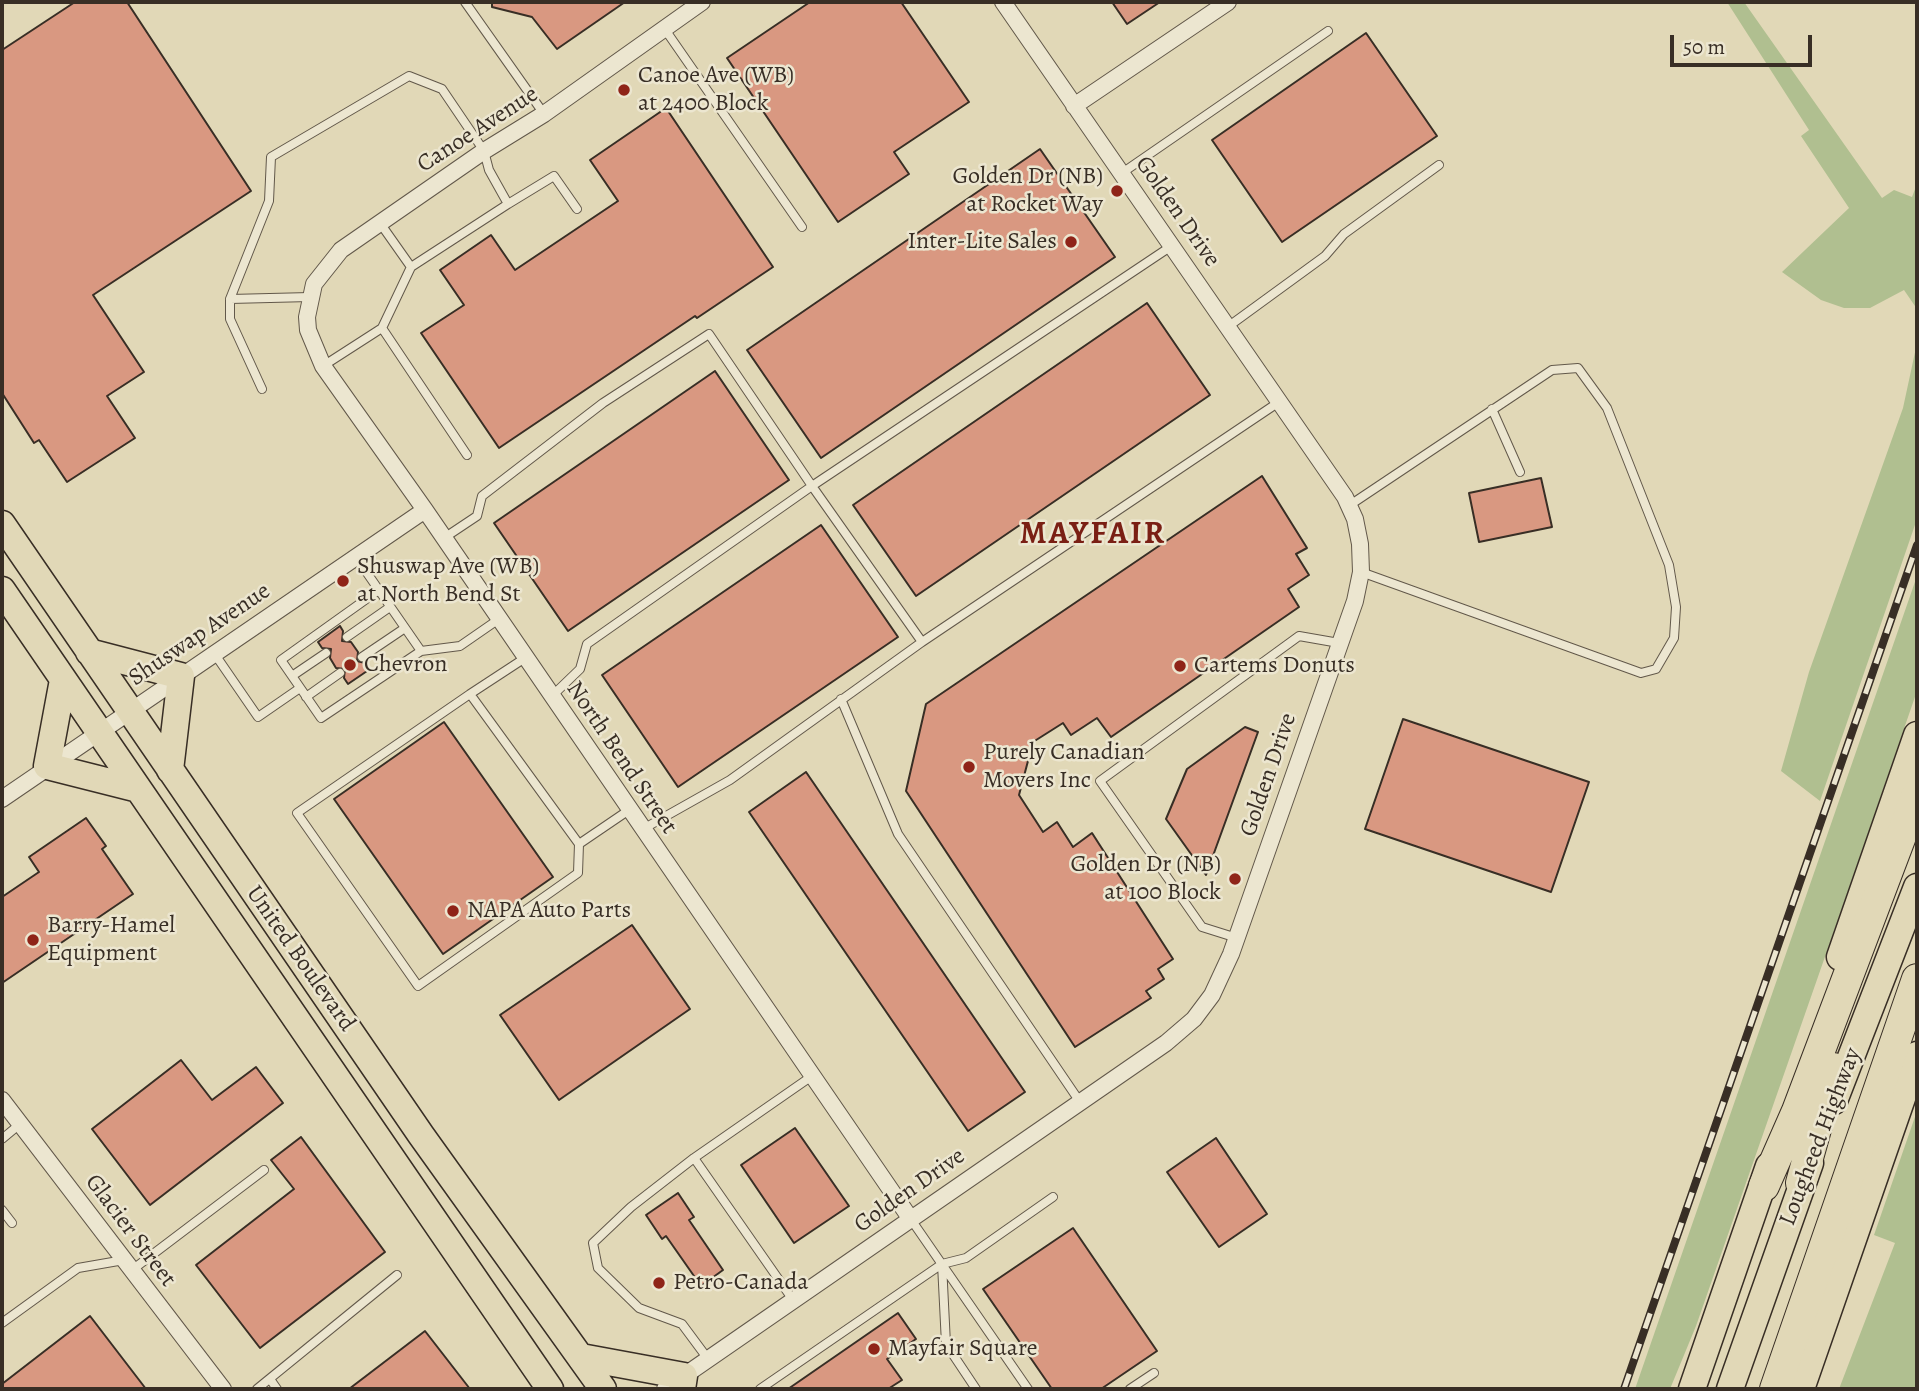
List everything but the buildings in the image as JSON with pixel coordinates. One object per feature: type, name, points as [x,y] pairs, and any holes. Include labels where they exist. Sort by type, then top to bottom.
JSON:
[{"type":"highway","points":[[1764,1186],[1797,1111],[1917,794]]},
{"type":"highway","points":[[1801,1183],[1839,1047],[1917,834]]},
{"type":"highway","points":[[1775,1389],[1917,979]]},
{"type":"main road","name":"United Boulevard","points":[[2,524],[421,1135],[603,1389]]},
{"type":"main road","name":"United Boulevard","points":[[2,590],[544,1385]]},
{"type":"main road","points":[[89,652],[181,676],[170,769]]},
{"type":"main road","points":[[63,680],[47,766],[138,789]]},
{"type":"main road","points":[[1692,1389],[1764,1186],[1790,1096],[1917,735]]},
{"type":"main road","name":"Lougheed Highway","points":[[1730,1389],[1801,1183],[1917,887]]},
{"type":"main road","points":[[1801,1389],[1917,1055]]},
{"type":"main road","points":[[581,1357],[677,1385]]},
{"type":"street","name":"Canoe Avenue","points":[[307,317],[310,297],[319,274],[330,260],[702,2]]},
{"type":"street","name":"Golden Drive","points":[[677,1385],[708,1359],[1166,1043],[1194,1018],[1216,988],[1237,937],[1356,601],[1361,572],[1360,544],[1350,505],[1003,2]]},
{"type":"street","points":[[1074,106],[1228,2]]},
{"type":"street","name":"North Bend Street","points":[[307,317],[310,341],[323,366],[425,510],[910,1219]]},
{"type":"street","name":"Shuswap Avenue","points":[[2,799],[128,710],[425,510]]},
{"type":"street","name":"Glacier Street","points":[[2,1100],[223,1389]]},
{"type":"lane","points":[[465,2],[544,114]]},
{"type":"lane","points":[[664,28],[802,228]]},
{"type":"lane","points":[[1122,173],[1328,32]]},
{"type":"lane","points":[[262,389],[230,319],[230,299],[269,201],[271,157],[409,76],[442,89],[484,151],[489,170],[508,204]]},
{"type":"lane","points":[[1229,326],[1325,256],[1344,234],[1439,165]]},
{"type":"lane","points":[[323,366],[382,328],[411,267],[508,204],[554,176],[577,209]]},
{"type":"lane","points":[[380,223],[411,267]]},
{"type":"lane","points":[[552,696],[580,669],[587,644],[813,486],[1173,245]]},
{"type":"lane","points":[[230,299],[310,297]]},
{"type":"lane","points":[[382,328],[467,455]]},
{"type":"lane","points":[[444,538],[477,516],[482,496],[603,403],[709,334],[922,642]]},
{"type":"lane","points":[[1350,505],[1552,370],[1578,368],[1607,408],[1668,565],[1676,607],[1674,638],[1656,669],[1641,673],[1361,572]]},
{"type":"lane","points":[[642,829],[730,780],[922,642],[1279,402]]},
{"type":"lane","points":[[1492,409],[1520,472]]},
{"type":"lane","points":[[356,557],[421,651]]},
{"type":"lane","points":[[379,590],[281,660],[321,719],[421,651],[460,646],[499,619]]},
{"type":"lane","points":[[348,637],[390,607]]},
{"type":"lane","points":[[362,657],[405,628]]},
{"type":"lane","points":[[1237,937],[1202,927],[1100,781],[1299,636],[1339,643]]},
{"type":"lane","points":[[215,653],[258,717],[300,688]]},
{"type":"lane","points":[[292,676],[326,653]]},
{"type":"lane","points":[[470,694],[579,844],[578,873],[418,986],[297,813],[470,694],[526,657]]},
{"type":"lane","points":[[306,697],[340,673]]},
{"type":"lane","points":[[841,699],[898,834],[1080,1102]]},
{"type":"lane","points":[[579,844],[629,810]]},
{"type":"lane","points":[[708,1359],[682,1324],[639,1308],[598,1268],[593,1243],[631,1207],[694,1158],[812,1076]]},
{"type":"lane","points":[[2,1139],[20,1124]]},
{"type":"lane","points":[[694,1158],[793,1300]]},
{"type":"lane","points":[[2,1323],[78,1268],[128,1265],[264,1170]]},
{"type":"lane","points":[[760,1389],[942,1265],[966,1258],[1052,1197]]},
{"type":"lane","points":[[2,1210],[12,1223]]},
{"type":"lane","points":[[910,1219],[1028,1389]]},
{"type":"lane","points":[[942,1265],[946,1344],[976,1389]]},
{"type":"lane","points":[[257,1389],[397,1275]]},
{"type":"lane","points":[[1130,1389],[1154,1373]]},
{"type":"lane","points":[[270,1379],[277,1389]]},
{"type":"green space","points":[[1727,2],[1744,2],[1882,198],[1894,190],[1912,197],[1917,184],[1917,309],[1904,290],[1870,308],[1844,308],[1821,300],[1782,272],[1849,208],[1801,136],[1809,130]]},
{"type":"green space","points":[[1917,343],[1917,519],[1820,801],[1781,771],[1809,672],[1903,408]]},
{"type":"green space","points":[[1917,576],[1917,691],[1849,888],[1696,1326],[1670,1389],[1635,1389]]},
{"type":"green space","points":[[1917,1111],[1917,1389],[1839,1389],[1895,1243],[1874,1235]]},
{"type":"railway","points":[[1624,1389],[1917,545]]},
{"type":"place","name":"Canoe Ave (WB) at 2400 Block","points":[[624,90]]},
{"type":"place","name":"Golden Dr (NB) at Rocket Way","points":[[1117,191]]},
{"type":"place","name":"Inter-Lite Sales","points":[[1071,242]]},
{"type":"place","name":"Shuswap Ave (WB) at North Bend St","points":[[343,581]]},
{"type":"place","name":"Chevron","points":[[350,665]]},
{"type":"place","name":"Cartems Donuts","points":[[1180,666]]},
{"type":"place","name":"Purely Canadian Movers Inc","points":[[969,767]]},
{"type":"place","name":"Golden Dr (NB) at 100 Block","points":[[1235,879]]},
{"type":"place","name":"NAPA Auto Parts","points":[[453,911]]},
{"type":"place","name":"Barry-Hamel Equipment","points":[[33,940]]},
{"type":"place","name":"Petro-Canada","points":[[659,1283]]},
{"type":"place","name":"Mayfair Square","points":[[874,1349]]},
{"type":"district","name":"MAYFAIR","points":[[1093,535]]}]
